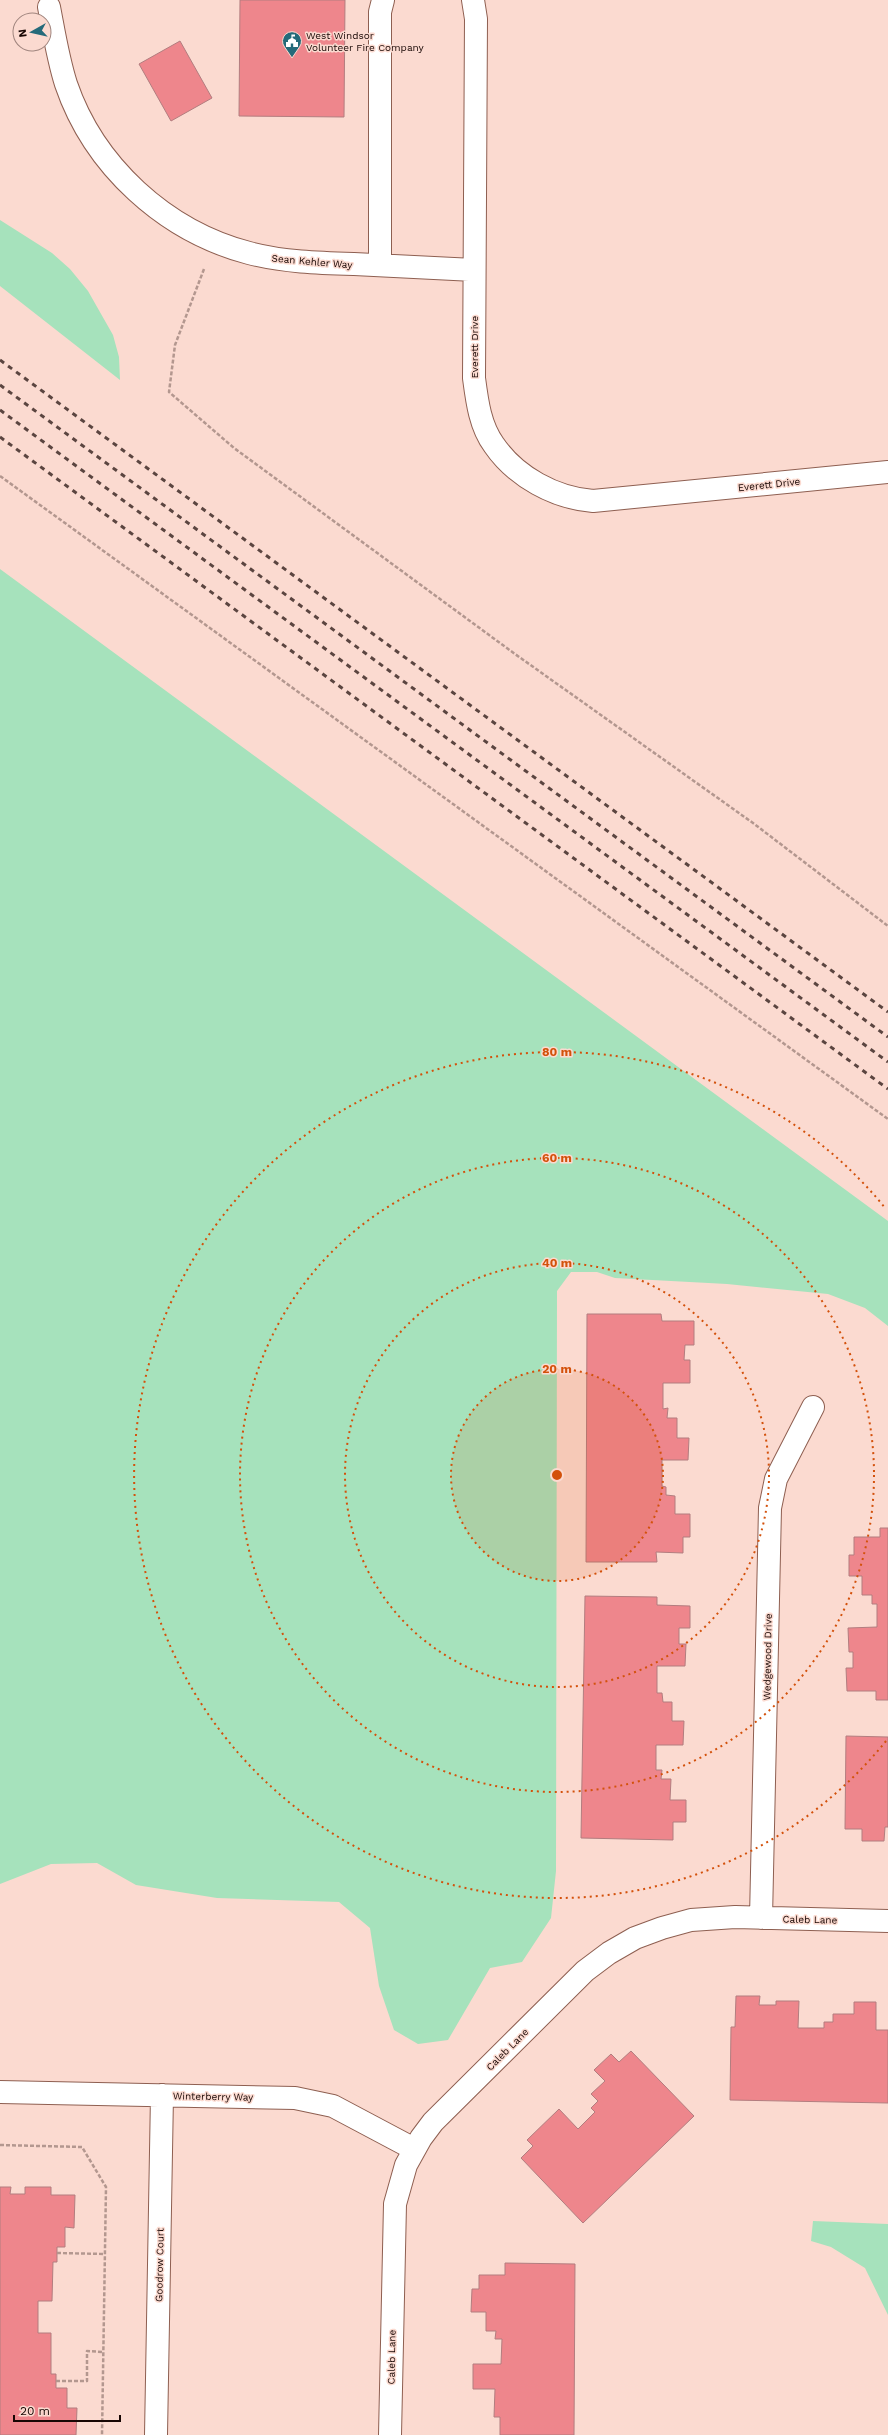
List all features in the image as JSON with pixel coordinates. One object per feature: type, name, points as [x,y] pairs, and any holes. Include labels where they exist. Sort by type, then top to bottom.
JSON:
[{"type":"street","points":[[380,266],[380,12],[383,0]]},
{"type":"street","name":"Everett Drive","points":[[474,0],[476,19],[474,378],[478,407],[485,427],[494,445],[508,460],[554,494],[575,499],[609,500],[888,472]]},
{"type":"street","name":"Sean Kehler Way","points":[[49,7],[59,60],[66,85],[88,132],[102,153],[137,192],[178,223],[215,242],[249,254],[274,259],[474,270]]},
{"type":"street","name":"Wedgewood Drive","points":[[761,1918],[770,1508],[776,1478],[813,1407]]},
{"type":"street","name":"Caleb Lane","points":[[390,2435],[394,2214],[399,2184],[414,2149],[437,2118],[585,1971],[609,1953],[635,1938],[676,1924],[721,1917],[888,1921]]},
{"type":"street","name":"Winterberry Way","points":[[0,2092],[283,2097],[308,2100],[345,2111],[414,2149]]},
{"type":"street","name":"Goodrow Court","points":[[156,2435],[162,2095]]},
{"type":"path","points":[[215,242],[175,345],[169,392],[234,448],[515,654],[752,823],[888,926]]},
{"type":"path","points":[[0,476],[888,1119]]},
{"type":"path","points":[[0,2146],[82,2147],[106,2187],[102,2435]]},
{"type":"path","points":[[57,2253],[105,2254]]},
{"type":"path","points":[[56,2381],[87,2382],[87,2352],[103,2352]]},
{"type":"green space","points":[[0,220],[52,253],[70,269],[88,291],[113,335],[119,357],[120,380],[0,286]]},
{"type":"green space","points":[[0,569],[888,1221],[888,1326],[865,1308],[828,1294],[727,1284],[615,1278],[597,1272],[571,1272],[557,1291],[556,1871],[551,1918],[522,1962],[490,1968],[448,2040],[418,2044],[394,2030],[379,1986],[370,1928],[339,1902],[217,1898],[136,1885],[97,1863],[51,1864],[0,1884]]},
{"type":"green space","points":[[813,2221],[888,2224],[888,2315],[865,2268],[831,2247],[811,2241]]},
{"type":"building","name":"West Windsor Volunteer Fire Company","points":[[240,0],[345,0],[344,117],[239,116]]},
{"type":"building","points":[[180,41],[212,98],[171,121],[139,64]]},
{"type":"building","points":[[587,1314],[661,1314],[662,1321],[694,1321],[694,1345],[685,1345],[684,1360],[690,1360],[690,1383],[663,1383],[663,1409],[668,1408],[667,1418],[677,1418],[677,1438],[689,1438],[688,1460],[662,1460],[662,1486],[666,1487],[666,1495],[675,1496],[675,1514],[690,1514],[690,1537],[683,1537],[683,1553],[656,1552],[657,1562],[586,1562]]},
{"type":"building","points":[[880,1528],[888,1528],[888,1700],[876,1700],[876,1691],[847,1691],[846,1668],[853,1668],[853,1652],[849,1652],[848,1628],[877,1627],[877,1604],[872,1604],[872,1595],[862,1595],[862,1576],[849,1576],[849,1555],[854,1555],[854,1537],[880,1537]]},
{"type":"building","points":[[585,1596],[657,1597],[657,1605],[690,1606],[690,1628],[679,1628],[679,1644],[686,1644],[685,1666],[657,1666],[657,1693],[662,1693],[663,1702],[672,1702],[672,1721],[684,1721],[683,1745],[656,1745],[656,1770],[662,1770],[661,1779],[671,1779],[670,1800],[686,1800],[686,1822],[673,1822],[673,1840],[581,1838]]},
{"type":"building","points":[[846,1736],[888,1737],[888,1827],[885,1827],[884,1841],[862,1841],[862,1829],[845,1829]]},
{"type":"building","points":[[736,1996],[760,1996],[759,2005],[776,2005],[776,2001],[799,2001],[798,2028],[824,2028],[824,2022],[833,2022],[833,2014],[854,2014],[854,2002],[876,2002],[876,2030],[888,2030],[888,2103],[730,2100],[731,2027],[735,2027]]},
{"type":"building","points":[[631,2051],[694,2116],[583,2223],[521,2158],[533,2146],[527,2140],[559,2109],[578,2129],[595,2112],[591,2108],[598,2101],[591,2094],[605,2081],[594,2070],[611,2054],[619,2062]]},
{"type":"building","points":[[0,2187],[11,2187],[10,2194],[25,2194],[25,2187],[51,2187],[51,2195],[75,2195],[74,2228],[65,2227],[65,2247],[57,2247],[57,2262],[53,2262],[52,2301],[38,2301],[38,2333],[51,2333],[51,2374],[56,2374],[56,2388],[67,2388],[67,2408],[77,2408],[76,2435],[0,2435]]},
{"type":"building","points":[[505,2263],[575,2264],[574,2435],[500,2435],[500,2417],[494,2417],[495,2389],[473,2389],[473,2364],[501,2364],[502,2339],[495,2339],[496,2331],[486,2331],[486,2312],[471,2312],[472,2289],[479,2289],[479,2275],[505,2275]]},
{"type":"railway","points":[[0,360],[888,1012]]},
{"type":"railway","points":[[0,385],[888,1037]]},
{"type":"railway","points":[[0,410],[888,1062]]},
{"type":"railway","points":[[0,437],[888,1089]]},
{"type":"place","name":"West Windsor Volunteer Fire Company","points":[[292,58]]}]
